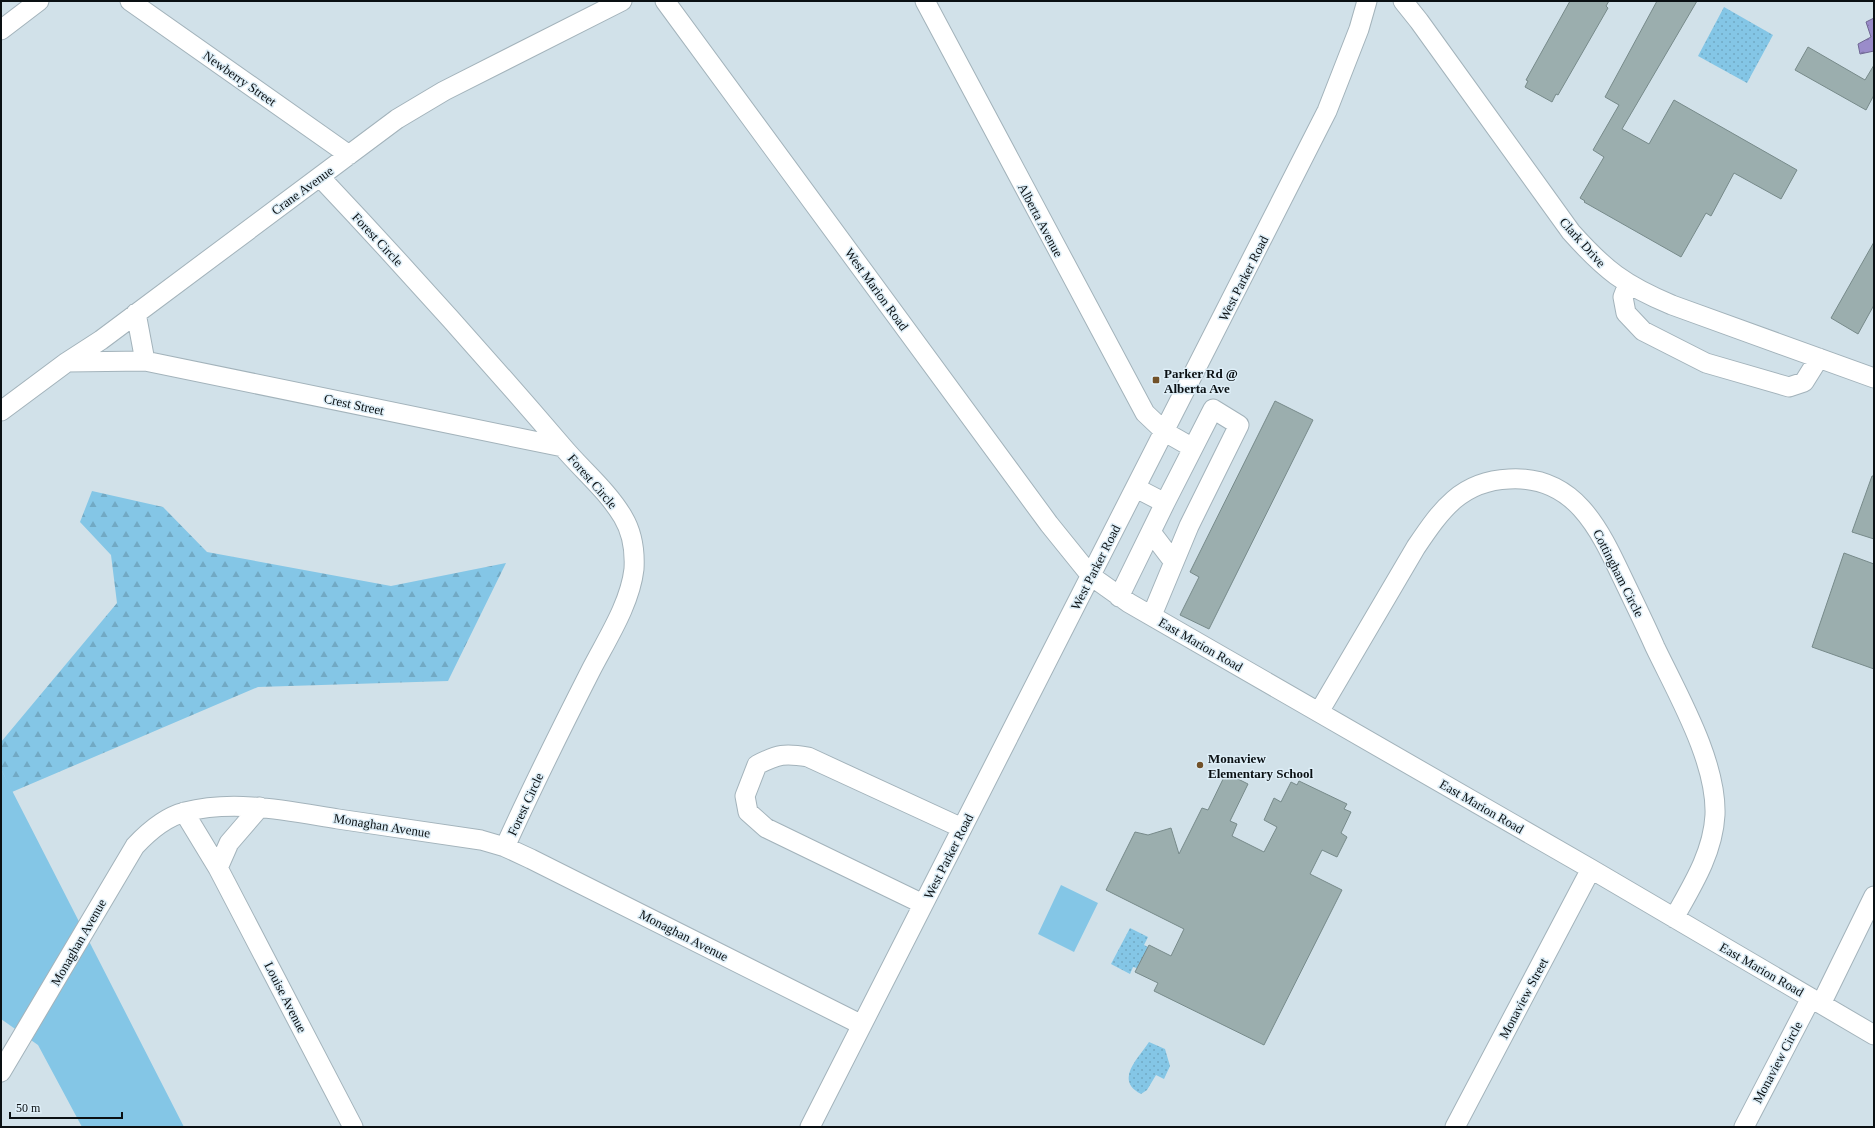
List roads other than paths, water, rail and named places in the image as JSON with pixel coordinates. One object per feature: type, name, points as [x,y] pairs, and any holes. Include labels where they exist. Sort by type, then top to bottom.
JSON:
[{"type":"street","points":[[1,30],[39,1]]},
{"type":"street","name":"Newberry Street","points":[[130,1],[349,155]]},
{"type":"street","name":"Crane Avenue","points":[[1,411],[67,362],[102,340],[136,313],[397,119],[444,91],[622,1]]},
{"type":"street","name":"West Marion Road","points":[[665,1],[1049,524],[1091,576]]},
{"type":"street","name":"Alberta Avenue","points":[[926,1],[1145,413],[1165,432],[1193,448]]},
{"type":"street","name":"West Parker Road","points":[[810,1127],[1327,111],[1359,29],[1367,1]]},
{"type":"street","name":"Clark Drive","points":[[1403,1],[1419,20],[1571,232],[1596,260],[1610,272],[1628,284],[1672,305],[1874,378]]},
{"type":"street","name":"Forest Circle","points":[[320,177],[514,389],[563,447],[601,487],[625,519],[632,539],[634,570],[622,607],[534,784],[505,847]]},
{"type":"street","points":[[1628,284],[1623,297],[1626,313],[1643,332],[1706,364],[1789,387],[1804,382],[1819,358]]},
{"type":"street","points":[[136,313],[145,361]]},
{"type":"street","name":"Crest Street","points":[[67,362],[145,361],[563,447]]},
{"type":"street","points":[[1119,597],[1164,503],[1213,409],[1239,425],[1173,561],[1152,616]]},
{"type":"street","name":"Cottingham Circle","points":[[1319,712],[1416,547],[1434,520],[1450,503],[1474,486],[1498,479],[1522,478],[1538,480],[1557,488],[1572,498],[1583,510],[1608,546],[1687,714],[1709,769],[1715,806],[1712,840],[1697,878],[1674,918]]},
{"type":"street","points":[[1136,488],[1164,503]]},
{"type":"street","points":[[1151,532],[1173,561]]},
{"type":"street","name":"East Marion Road","points":[[1091,576],[1119,597],[1591,869],[1874,1035]]},
{"type":"street","points":[[923,904],[766,828],[748,812],[745,796],[757,765],[775,756],[794,755],[808,757],[962,828]]},
{"type":"street","name":"Monaghan Avenue","points":[[1,1072],[136,846],[148,832],[165,820],[184,812],[218,807],[260,807],[481,840],[505,847],[862,1025]]},
{"type":"street","points":[[218,868],[229,843],[260,807]]},
{"type":"street","name":"Louise Avenue","points":[[184,812],[218,868],[353,1127]]},
{"type":"street","name":"Monaview Street","points":[[1455,1127],[1591,869]]},
{"type":"street","name":"Monaview Circle","points":[[1744,1127],[1874,896]]},
{"type":"water","points":[[1874,18],[1874,51],[1860,54],[1858,44],[1871,37],[1866,22]]},
{"type":"place","name":"Parker Rd @ Alberta Ave","points":[[1156,380]]},
{"type":"place","name":"Monaview Elementary School","points":[[1200,765]]}]
